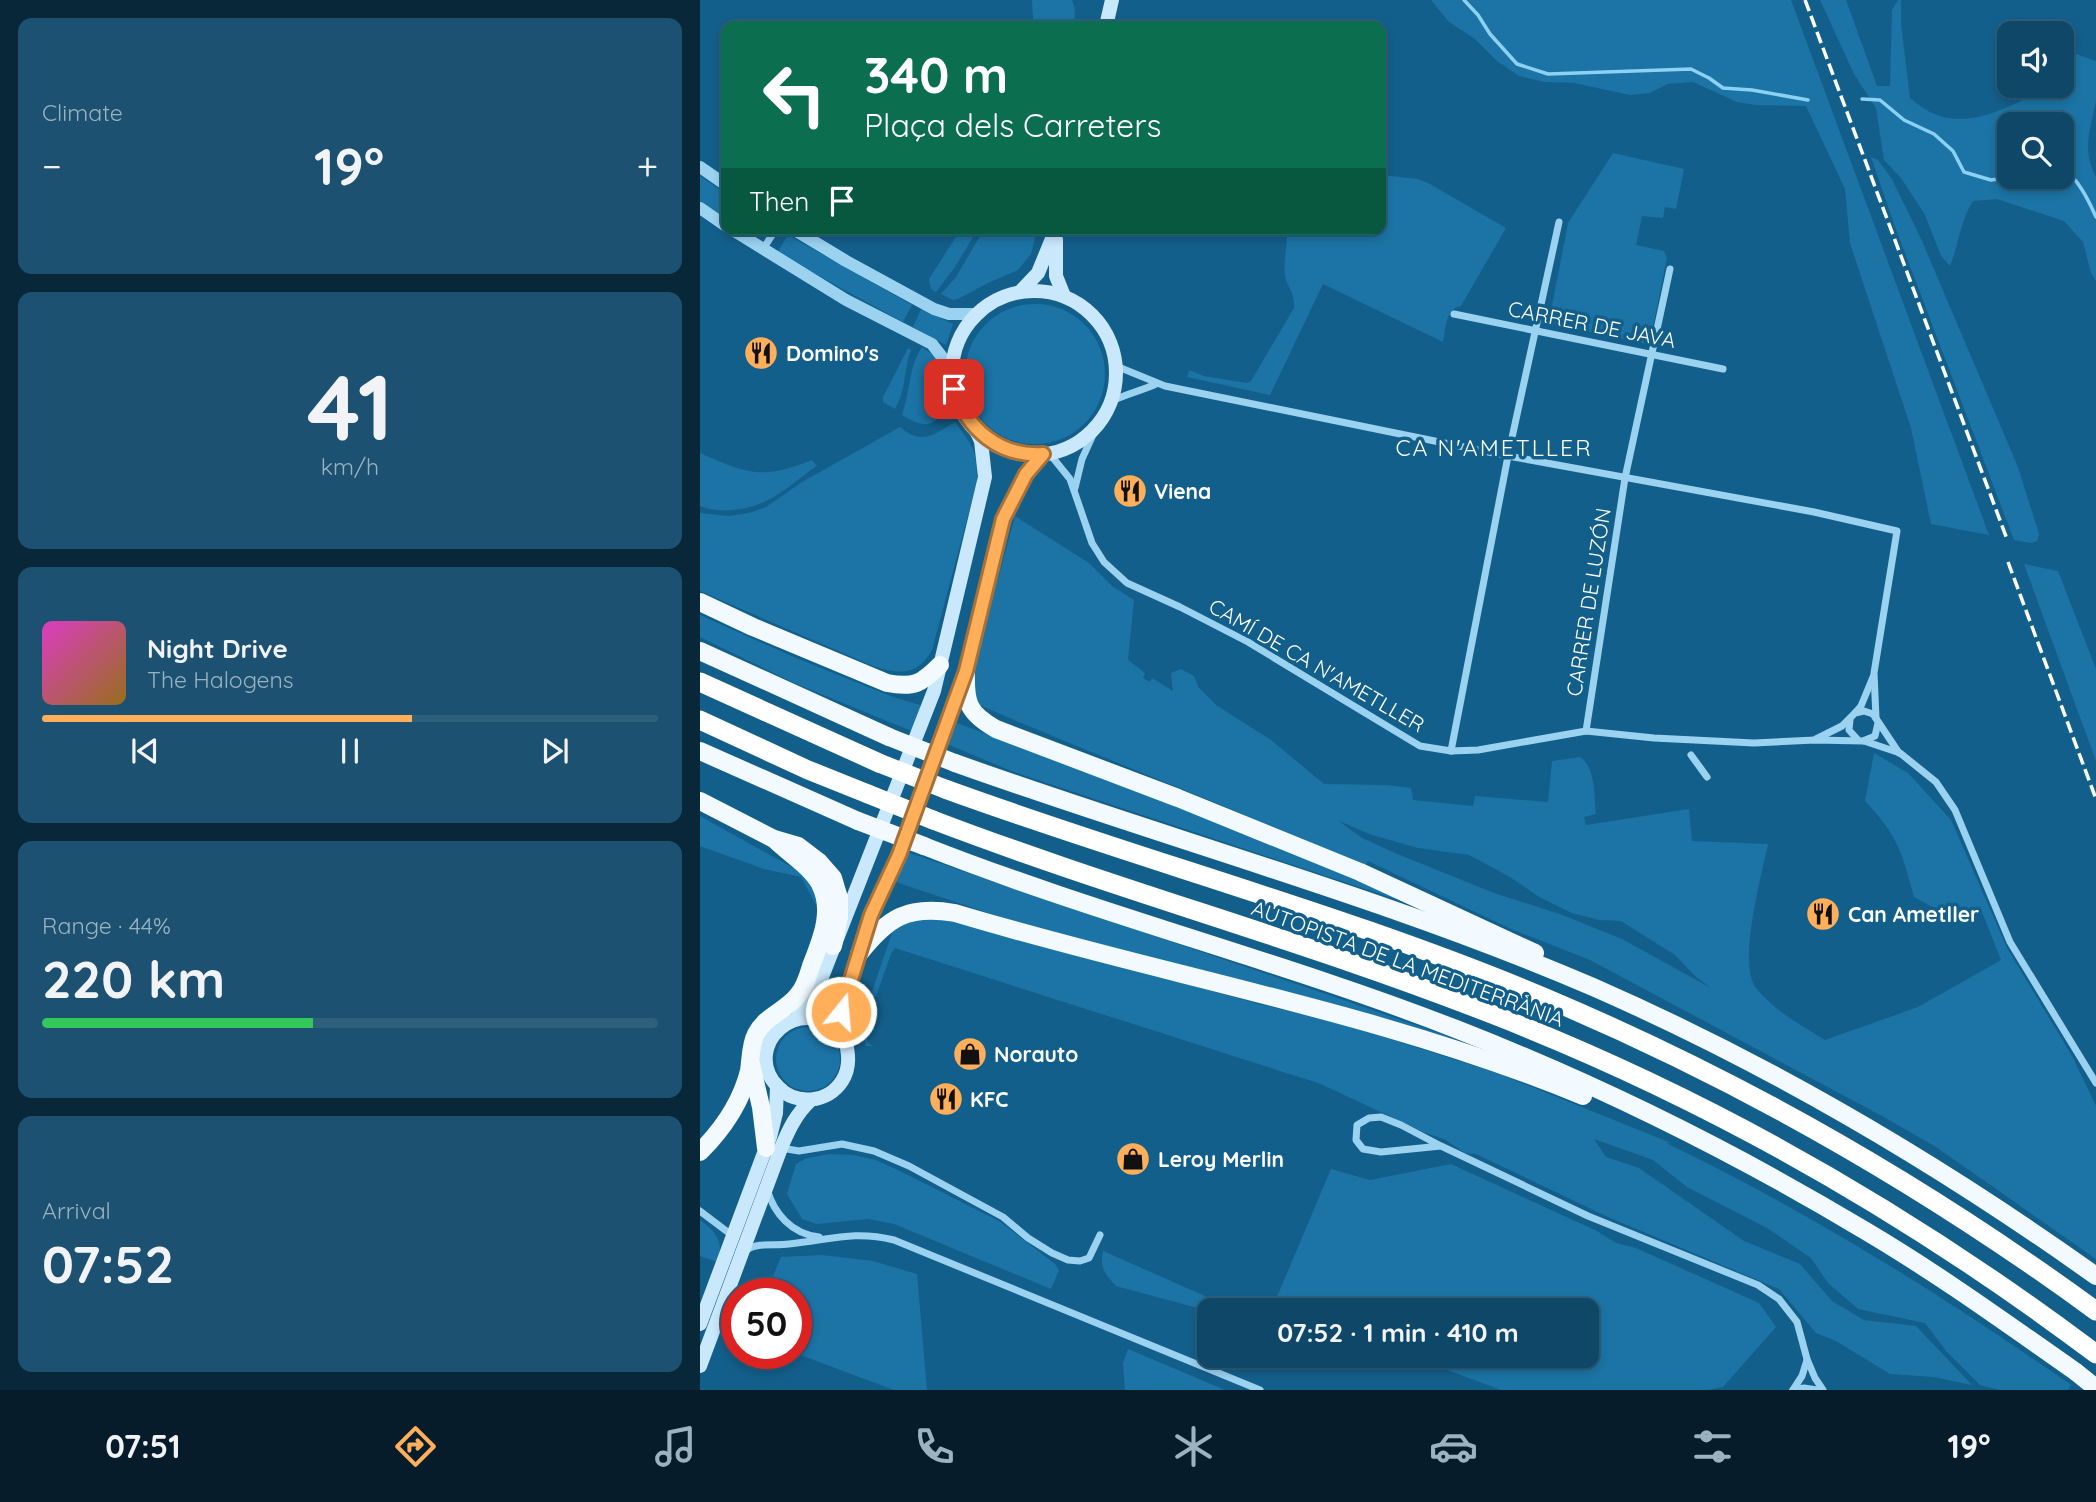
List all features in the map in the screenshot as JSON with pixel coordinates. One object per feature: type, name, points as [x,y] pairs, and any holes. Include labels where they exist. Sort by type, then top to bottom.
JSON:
[{"type":"highway","points":[[700,602],[887,683],[914,685],[924,680],[940,665]]},
{"type":"highway","points":[[700,651],[890,737],[955,763],[1387,909],[1593,987],[1770,1073],[1885,1138],[2015,1220],[2096,1276]]},
{"type":"highway","points":[[966,671],[965,692],[970,710],[996,729],[1178,798],[1360,872],[1582,975],[1684,1031]]},
{"type":"highway","name":"AUTOPISTA DE LA MEDITERRÀNIA","points":[[700,682],[879,763],[945,789],[1041,824],[1381,936],[1502,981],[1601,1022],[1797,1118],[1979,1229],[2096,1311]]},
{"type":"highway","name":"AUTOPISTA DE LA MEDITERRÀNIA","points":[[700,720],[808,770],[933,820],[1041,860],[1423,988],[1538,1033],[1627,1072],[1701,1107],[1856,1192],[1982,1273],[2093,1351]]},
{"type":"highway","points":[[700,751],[858,821],[1020,883],[1444,1024],[1577,1081],[1710,1144],[1893,1248],[2096,1388]]},
{"type":"highway","points":[[700,801],[774,839],[798,846],[833,878],[839,898],[839,917],[833,946]]},
{"type":"highway","points":[[700,1152],[732,1113],[745,1083],[752,1044],[762,1023],[792,1002],[803,987],[821,942],[827,913],[820,883],[774,839]]},
{"type":"highway","points":[[859,954],[883,926],[904,914],[929,909],[955,913],[1108,956],[1381,1025],[1507,1066],[1710,1144]]},
{"type":"highway","points":[[750,1061],[774,1148]]},
{"type":"main road","points":[[1107,21],[1112,0]]},
{"type":"main road","points":[[1020,292],[1038,273],[1054,235]]},
{"type":"main road","points":[[1056,235],[1056,276],[1064,296]]},
{"type":"main road","points":[[811,1100],[799,1099],[777,1086],[766,1063],[767,1050],[780,1027],[797,1018],[815,995],[919,733],[940,665],[985,477],[982,441],[962,410],[954,389],[956,346],[964,329],[978,314],[997,301],[1020,292],[1042,291],[1064,296],[1084,308],[1100,324],[1112,345],[1116,366],[1115,390],[1097,426],[1075,443],[1046,454],[1032,455],[1012,451],[992,442],[976,430]]},
{"type":"main road","points":[[700,1324],[733,1236],[774,1148],[800,1111],[811,1100],[832,1092],[846,1074],[848,1048],[843,1036],[841,1012],[871,915],[899,855],[966,671],[1003,519],[1026,474],[1046,454]]},
{"type":"main road","points":[[797,1018],[815,1017],[826,1021],[843,1036]]},
{"type":"main road","points":[[700,1366],[749,1247],[767,1186],[774,1148],[777,1086]]},
{"type":"street","points":[[700,167],[721,182]]},
{"type":"street","points":[[700,208],[721,223]]},
{"type":"street","points":[[1451,751],[1508,456],[1559,222]]},
{"type":"street","points":[[741,235],[846,300],[932,344],[953,370]]},
{"type":"street","points":[[762,250],[772,235]]},
{"type":"street","points":[[803,235],[934,309],[949,314],[978,314]]},
{"type":"street","name":"CARRER DE LUZÓN","points":[[1586,731],[1625,478],[1670,269]]},
{"type":"street","name":"CARRER DE JAVA","points":[[1454,314],[1723,369]]},
{"type":"street","points":[[1116,366],[1156,384],[1508,456],[1746,499],[1897,531],[1874,673],[1861,706],[1852,717],[1849,730],[1861,741],[1875,736],[1877,720],[1874,673]]},
{"type":"street","points":[[1110,402],[1156,384]]},
{"type":"street","points":[[1074,489],[1082,460],[1097,426]]},
{"type":"street","name":"CAMÍ DE CA N'AMETLLER","points":[[1046,454],[1070,479],[1092,543],[1104,562],[1127,583],[1248,642],[1420,746],[1451,751],[1478,750],[1586,731],[1694,741],[1861,741],[1900,754]]},
{"type":"street","points":[[1852,717],[1869,712],[1877,720]]},
{"type":"street","name":"CAMÍ DE CA N'AMETLLER","points":[[1815,740],[1852,717]]},
{"type":"street","name":"CAMÍ DE CA N'AMETLLER","points":[[1877,720],[1900,754],[1936,782],[1955,810],[2010,942],[2096,1083]]},
{"type":"street","points":[[1691,755],[1707,777]]},
{"type":"street","points":[[1441,1146],[1381,1152],[1363,1149],[1356,1140],[1357,1125],[1369,1118],[1381,1117],[1588,1216],[1758,1285],[1779,1299],[1797,1322],[1807,1359],[1822,1390]]},
{"type":"street","points":[[774,1148],[799,1151],[842,1144],[874,1151],[909,1166],[1003,1217],[1028,1238],[1068,1260],[1080,1261],[1089,1258],[1100,1235]]},
{"type":"street","points":[[767,1186],[777,1211],[792,1228],[807,1235],[830,1237]]},
{"type":"street","points":[[700,1211],[749,1247],[858,1234],[894,1240],[1260,1390]]},
{"type":"street","points":[[716,1223],[727,1252]]},
{"type":"street","points":[[1793,1390],[1802,1376],[1807,1359]]},
{"type":"street","points":[[1793,1390],[1817,1390]]},
{"type":"shaded area","points":[[1032,0],[1072,0],[1075,9],[1074,21],[1032,21]]},
{"type":"shaded area","points":[[1431,0],[1791,0],[1989,535],[1931,524],[1911,428],[1850,243],[1845,189],[1806,106],[1737,102],[1693,82],[1668,84],[1649,93],[1630,95],[1574,83],[1545,82],[1519,76],[1497,61],[1475,39],[1449,22]]},
{"type":"shaded area","points":[[1820,0],[1846,0],[1877,86],[1890,86],[1892,10],[1898,0],[1901,0],[1901,24],[1910,98],[1937,115],[1964,119],[2006,108],[2022,98],[2074,98],[2074,53],[2096,61],[2096,100],[2088,148],[2091,167],[2096,177],[2096,281],[2091,273],[2083,242],[2064,221],[1997,199],[1973,201],[1965,216],[1950,266],[1941,256],[1925,215],[1901,178],[1884,160],[1876,108],[1854,74]]},
{"type":"shaded area","points":[[1613,153],[1684,169],[1676,209],[1665,207],[1663,218],[1642,216],[1636,245],[1664,251],[1667,258],[1650,341],[1647,344],[1552,324],[1549,321],[1568,223]]},
{"type":"shaded area","points":[[1871,157],[1878,160],[1892,179],[1922,241],[2018,467],[2039,534],[2037,541],[2031,543],[2014,540]]},
{"type":"shaded area","points":[[700,176],[721,191],[721,215],[700,201]]},
{"type":"shaded area","points":[[1386,176],[1418,179],[1430,184],[1506,228],[1461,306],[1449,315],[1443,342],[1323,284],[1270,395],[1187,377],[1189,370],[1204,376],[1247,383],[1251,381],[1294,308],[1285,275],[1287,235],[1386,235]]},
{"type":"shaded area","points":[[788,235],[912,305],[903,322],[777,253]]},
{"type":"shaded area","points":[[957,235],[974,235],[936,292],[931,289],[929,279]]},
{"type":"shaded area","points":[[980,235],[1036,235],[1031,254],[1018,270],[953,300],[941,294],[956,277]]},
{"type":"shaded area","points":[[1035,304],[1062,310],[1084,325],[1099,347],[1105,374],[1099,401],[1084,423],[1062,438],[1035,444],[1008,438],[986,423],[971,401],[965,374],[971,347],[986,325],[1008,310]]},
{"type":"shaded area","points":[[921,309],[953,324],[946,345],[913,327]]},
{"type":"shaded area","points":[[922,347],[936,357],[941,383],[941,409],[930,424],[918,423],[902,415],[912,371]]},
{"type":"shaded area","points":[[908,348],[911,350],[895,409],[883,402],[883,397]]},
{"type":"shaded area","points":[[955,422],[973,449],[977,482],[932,650],[920,665],[899,672],[873,666],[700,591],[700,513],[728,516],[766,507],[802,482],[900,427],[908,433],[922,437],[935,434]]},
{"type":"shaded area","points":[[700,453],[730,466],[755,472],[780,470],[812,460],[817,466],[766,501],[742,509],[716,510],[700,506]]},
{"type":"shaded area","points":[[1015,516],[1089,563],[1112,586],[1134,600],[1128,660],[1145,673],[1143,678],[1150,682],[1152,678],[1173,691],[1171,673],[1181,669],[1194,676],[1199,688],[1216,705],[1271,740],[1324,784],[1411,788],[1413,800],[1473,806],[1475,796],[1548,802],[1552,761],[1580,757],[1592,775],[1594,791],[1596,814],[1584,817],[1586,825],[1689,809],[1692,841],[1768,844],[1750,940],[1751,976],[1756,988],[1771,1004],[1825,1040],[1918,1007],[2001,960],[1982,912],[1953,918],[1914,897],[1906,868],[1892,835],[1865,801],[1874,753],[1908,773],[1951,820],[2007,948],[2072,1056],[2096,1106],[2096,1259],[1936,1147],[1590,960],[1511,929],[1368,861],[1365,867],[977,704],[972,684],[973,671]],"holes":[[[1339,821],[1372,835],[1418,848],[1469,855],[1510,877],[1541,898],[1572,913],[1599,920],[1621,921],[1675,955],[1711,988],[1622,939],[1560,914],[1494,893],[1395,853],[1362,838]]]},
{"type":"shaded area","points":[[2024,564],[2058,571],[2096,669],[2096,761]]},
{"type":"shaded area","points":[[700,615],[796,658],[920,705],[924,708],[914,732],[794,683],[700,637]]},
{"type":"shaded area","points":[[957,723],[1154,796],[1398,897],[1395,899],[1014,772],[947,744]]},
{"type":"shaded area","points":[[700,816],[804,874],[820,896],[816,905],[801,877],[764,869],[700,846]]},
{"type":"shaded area","points":[[907,852],[1461,1041],[1018,923],[896,882]]},
{"type":"shaded area","points":[[907,918],[946,918],[1259,1004],[1337,1022],[1497,1073],[1671,1143],[1666,1143],[1771,1197],[1924,1287],[2071,1385],[2068,1390],[2000,1390],[1980,1385],[1946,1351],[1925,1323],[1858,1309],[1828,1283],[1811,1258],[1767,1228],[1687,1187],[1653,1160],[1594,1139],[1606,1157],[1639,1168],[1744,1241],[1800,1264],[1832,1301],[1864,1320],[1916,1326],[1972,1385],[1934,1377],[1890,1374],[1836,1341],[1816,1333],[1779,1289],[1608,1217],[1476,1154],[1465,1153],[1444,1139],[1423,1132],[1321,1084],[895,948],[864,1030],[868,1043],[873,1046],[866,1046],[861,1024],[895,924]]},
{"type":"shaded area","points":[[802,1027],[814,1027],[831,1036],[838,1047],[838,1071],[831,1082],[814,1091],[802,1091],[790,1086],[781,1077],[776,1065],[776,1053],[781,1041],[790,1032]]},
{"type":"shaded area","points":[[829,1154],[876,1160],[999,1221],[1055,1264],[1059,1270],[1051,1289],[894,1224],[868,1219],[817,1224],[802,1219],[787,1194],[796,1164],[807,1158]]},
{"type":"shaded area","points":[[1451,1164],[1597,1231],[1616,1243],[1636,1248],[1759,1303],[1776,1327],[1723,1387],[1708,1390],[1501,1390],[1442,1368],[1599,1368],[1599,1298],[1276,1298],[1331,1169],[1370,1180]]},
{"type":"shaded area","points":[[700,1220],[717,1238],[720,1249],[717,1262],[700,1256]]},
{"type":"shaded area","points":[[1103,1251],[1210,1298],[1197,1298],[1197,1308],[1116,1286],[1104,1271]]},
{"type":"shaded area","points":[[822,1255],[873,1261],[917,1274],[927,1390],[894,1390],[812,1359],[812,1278],[772,1278],[781,1257]]},
{"type":"shaded area","points":[[1128,1349],[1225,1390],[1125,1390],[1123,1363]]},
{"type":"waterway","points":[[1464,0],[1517,64],[1548,74],[1691,69],[1723,88],[1808,100]]},
{"type":"waterway","points":[[1862,99],[1880,100],[1904,120],[1934,134],[1953,151],[1964,172],[1991,180],[1997,179]]},
{"type":"waterway","points":[[2074,179],[2096,217]]},
{"type":"railway","points":[[1805,0],[2007,539]]},
{"type":"railway","points":[[2008,562],[2096,799]]},
{"type":"railway","points":[[2090,1390],[2096,1380]]},
{"type":"place","name":"Domino's","points":[[761,353]]},
{"type":"place","name":"Viena","points":[[1130,491]]},
{"type":"place","name":"Can Ametller","points":[[1823,914]]},
{"type":"place","name":"Norauto","points":[[970,1054]]},
{"type":"place","name":"KFC","points":[[946,1099]]},
{"type":"place","name":"Leroy Merlin","points":[[1133,1159]]},
{"type":"district","name":"CA N'AMETLLER","points":[[1494,447]]},
{"type":"route","points":[[841,1012],[871,915],[899,855],[966,671],[1003,519],[1026,474],[1043,454],[1012,451],[992,442],[967,419],[954,389]]}]
